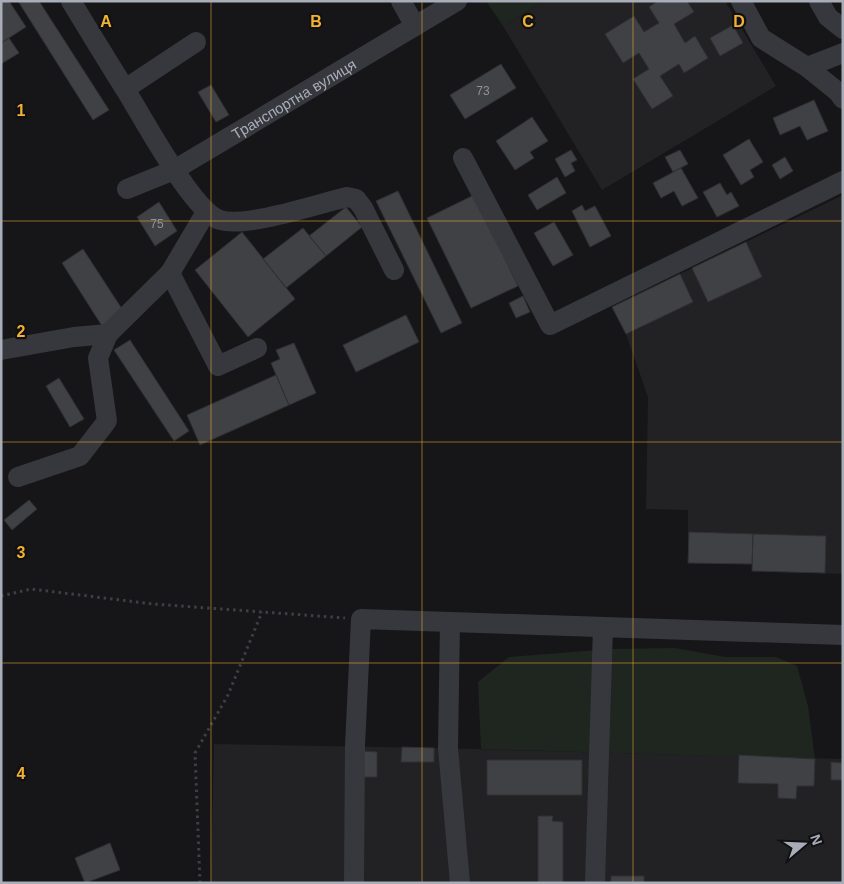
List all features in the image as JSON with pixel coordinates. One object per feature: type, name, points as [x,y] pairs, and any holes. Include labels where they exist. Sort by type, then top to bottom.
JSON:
[{"type":"street","points":[[71,1],[174,170],[206,212],[220,220],[236,222],[278,215],[347,196],[356,199],[363,208],[394,270]]},
{"type":"street","points":[[401,1],[415,26]]},
{"type":"street","name":"Транспортна вулиця","points":[[127,190],[174,170],[456,1]]},
{"type":"street","points":[[741,1],[761,38],[807,67],[838,92],[843,99]]},
{"type":"street","points":[[819,1],[828,17],[843,29]]},
{"type":"street","points":[[125,89],[196,42]]},
{"type":"street","points":[[807,67],[843,53]]},
{"type":"street","points":[[462,158],[550,325],[843,182]]},
{"type":"street","points":[[18,477],[80,456],[106,421],[98,358],[108,334],[170,273],[206,212]]},
{"type":"street","points":[[170,273],[218,366],[256,348]]},
{"type":"street","points":[[1,350],[74,337],[108,334]]},
{"type":"street","points":[[354,883],[355,746],[361,619],[843,635]]},
{"type":"street","points":[[450,622],[448,748],[460,883]]},
{"type":"street","points":[[595,883],[603,627]]},
{"type":"path","points":[[1,596],[30,589],[153,604],[361,619]]},
{"type":"path","points":[[199,882],[195,753],[228,695],[262,612]]},
{"type":"shaded area","points":[[486,1],[545,1],[503,26]]},
{"type":"shaded area","points":[[545,1],[725,1],[776,86],[602,190],[503,26]]},
{"type":"shaded area","points":[[843,195],[843,574],[752,571],[752,564],[688,563],[688,510],[646,509],[648,397],[626,334],[612,307]]},
{"type":"shaded area","points":[[675,648],[725,657],[776,657],[797,666],[808,706],[815,759],[481,749],[478,682],[509,657],[611,649]]},
{"type":"shaded area","points":[[214,744],[843,759],[843,883],[211,883]]},
{"type":"building","points":[[1,1],[9,1],[26,27],[1,43],[1,28],[3,27],[1,25]]},
{"type":"building","points":[[18,1],[39,1],[109,110],[93,120]]},
{"type":"building","points":[[658,1],[687,1],[694,12],[674,24],[685,43],[695,36],[708,58],[684,73],[679,64],[660,76],[673,96],[652,109],[633,79],[649,69],[639,53],[623,63],[605,34],[634,16],[644,32],[659,23],[649,7]]},
{"type":"building","points":[[733,25],[743,43],[720,56],[710,38]]},
{"type":"building","points":[[9,38],[19,53],[1,64],[1,43]]},
{"type":"building","points":[[501,64],[516,88],[465,119],[450,95]]},
{"type":"building","points":[[211,85],[229,115],[216,122],[198,92]]},
{"type":"building","points":[[814,100],[828,131],[807,140],[800,126],[780,135],[773,118]]},
{"type":"building","points":[[532,117],[548,141],[530,152],[534,158],[515,170],[496,141]]},
{"type":"building","points":[[749,139],[763,162],[750,170],[754,177],[741,185],[723,155]]},
{"type":"building","points":[[571,150],[577,160],[571,163],[575,171],[565,177],[555,159]]},
{"type":"building","points":[[680,150],[688,164],[673,172],[665,157]]},
{"type":"building","points":[[785,157],[793,171],[780,179],[772,165]]},
{"type":"building","points":[[681,168],[698,198],[682,206],[674,191],[661,198],[653,183]]},
{"type":"building","points":[[557,177],[566,193],[537,210],[528,195]]},
{"type":"building","points":[[720,183],[727,195],[731,192],[739,206],[717,217],[703,192]]},
{"type":"building","points":[[398,191],[462,323],[441,333],[376,201]]},
{"type":"building","points":[[474,195],[518,286],[471,308],[427,218]]},
{"type":"building","points":[[159,202],[177,231],[155,246],[137,217]]},
{"type":"building","points":[[582,205],[585,211],[595,206],[611,236],[590,247],[572,211]]},
{"type":"building","points":[[346,207],[362,227],[326,256],[309,236]]},
{"type":"building","points":[[554,222],[573,255],[553,266],[534,233]]},
{"type":"building","points":[[303,228],[326,256],[286,288],[263,259]]},
{"type":"building","points":[[242,232],[295,299],[248,337],[195,270]]},
{"type":"building","points":[[746,242],[762,277],[708,302],[692,268]]},
{"type":"building","points":[[83,249],[124,312],[102,326],[62,263]]},
{"type":"building","points":[[680,274],[693,302],[626,334],[612,307]]},
{"type":"building","points":[[523,296],[530,312],[516,318],[509,303]]},
{"type":"building","points":[[406,315],[419,342],[356,372],[343,345]]},
{"type":"building","points":[[130,340],[189,431],[174,441],[114,350]]},
{"type":"building","points":[[294,343],[316,393],[289,405],[271,363],[280,359],[276,350]]},
{"type":"building","points":[[276,375],[289,405],[200,445],[187,415]]},
{"type":"building","points":[[59,378],[84,419],[70,427],[46,386]]},
{"type":"building","points":[[29,500],[37,509],[12,530],[4,520]]},
{"type":"building","points":[[689,532],[753,534],[752,564],[688,563]]},
{"type":"building","points":[[753,534],[826,536],[825,573],[752,571]]},
{"type":"building","points":[[402,747],[434,748],[434,762],[401,762]]},
{"type":"building","points":[[362,751],[377,752],[377,777],[361,777]]},
{"type":"building","points":[[739,755],[815,759],[814,786],[797,786],[796,799],[778,798],[778,784],[738,783]]},
{"type":"building","points":[[487,760],[582,760],[582,795],[487,795]]},
{"type":"building","points":[[831,762],[843,763],[843,780],[831,780]]},
{"type":"building","points":[[538,816],[553,816],[552,821],[563,822],[563,883],[538,883]]},
{"type":"building","points":[[110,843],[120,870],[85,883],[75,858]]},
{"type":"building","points":[[611,876],[644,876],[644,883],[611,883]]}]
